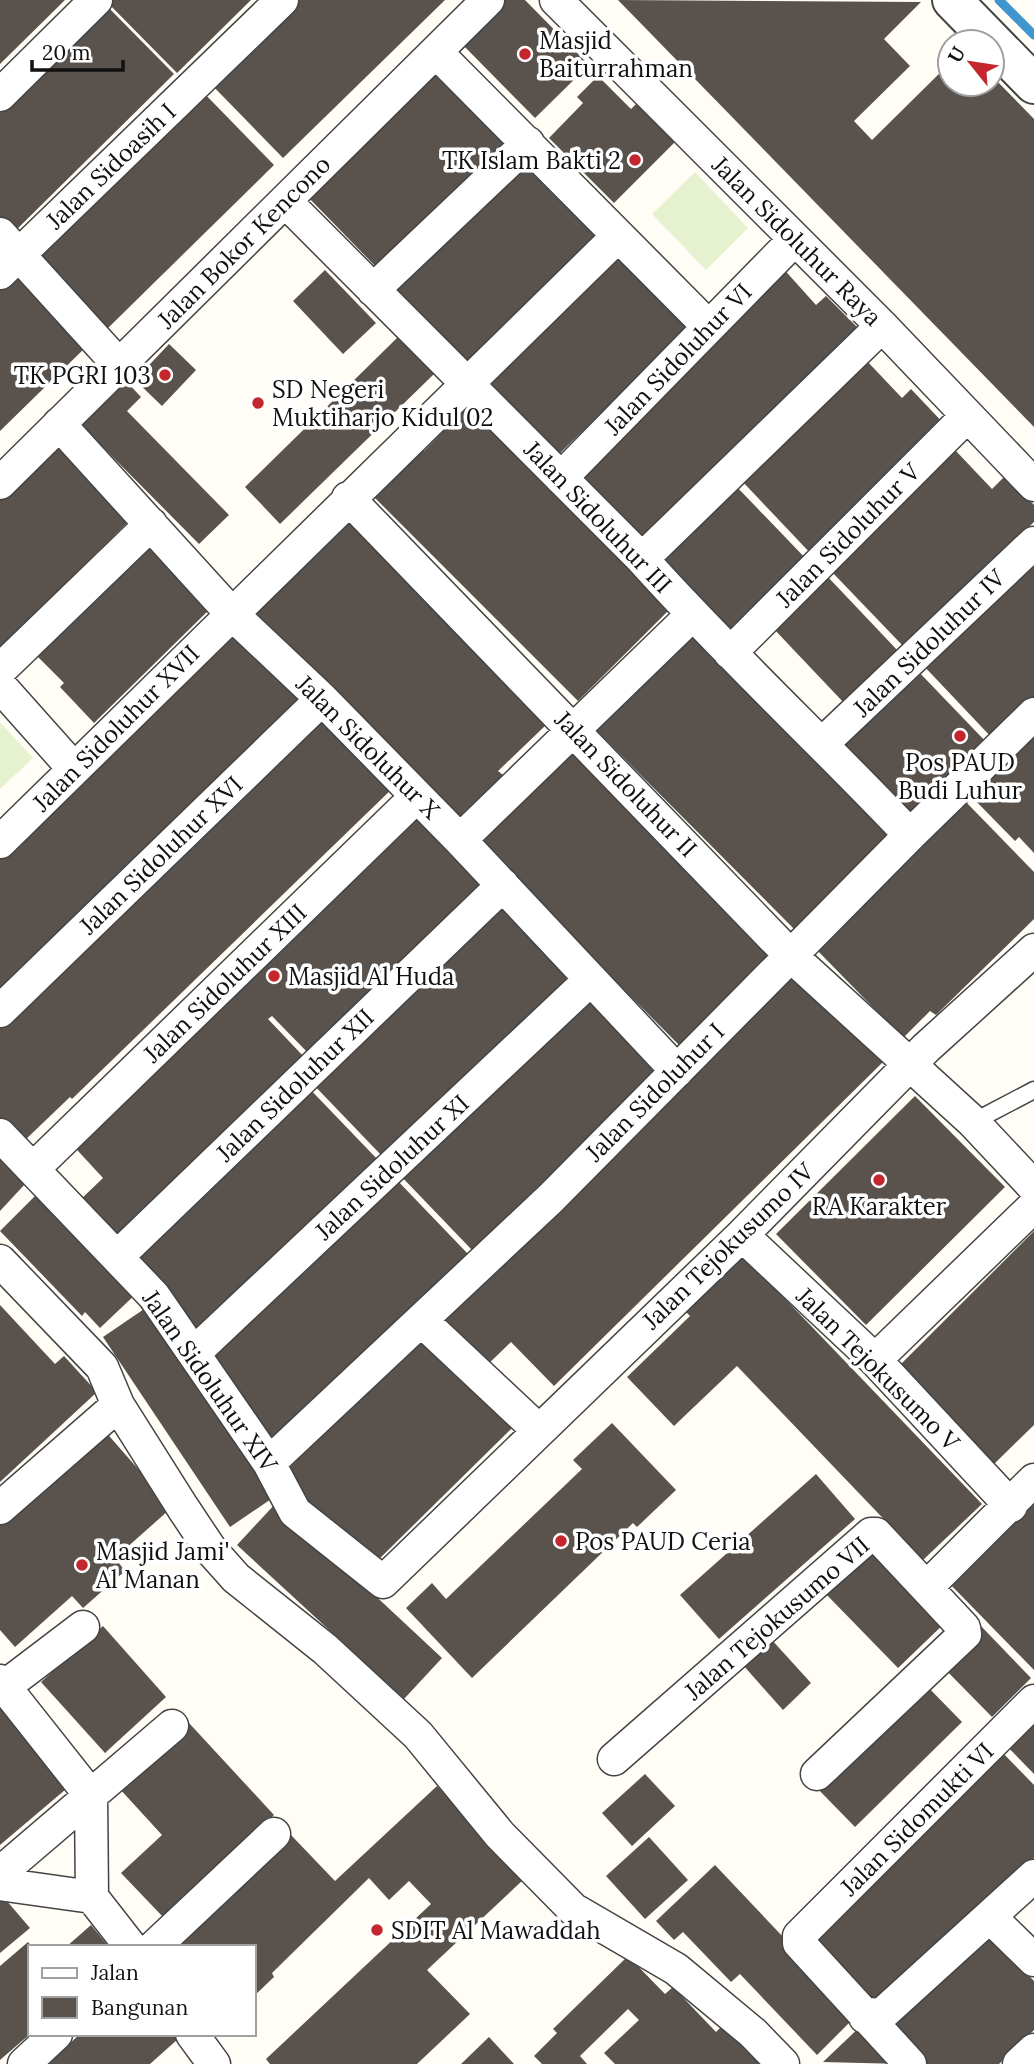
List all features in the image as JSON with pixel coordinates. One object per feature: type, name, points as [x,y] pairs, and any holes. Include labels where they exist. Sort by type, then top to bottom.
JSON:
[{"type":"street","points":[[0,95],[96,0]]},
{"type":"street","name":"Jalan Sidoasih I","points":[[7,253],[282,0]]},
{"type":"street","name":"Jalan Bokor Kencono","points":[[0,483],[488,0]]},
{"type":"street","name":"Jalan Sidoluhur Raya","points":[[556,0],[882,326],[966,417],[1034,485]]},
{"type":"street","points":[[952,0],[1034,84]]},
{"type":"street","points":[[436,52],[709,327]]},
{"type":"street","points":[[373,290],[528,143]]},
{"type":"street","name":"Jalan Sidoluhur III","points":[[285,201],[642,559],[692,615],[823,743],[910,835]]},
{"type":"street","name":"Jalan Sidoluhur XVII","points":[[0,842],[618,236]]},
{"type":"street","name":"Jalan Sidoluhur VI","points":[[561,478],[795,239]]},
{"type":"street","points":[[7,253],[119,365]]},
{"type":"street","points":[[642,559],[882,326]]},
{"type":"street","name":"Jalan Sidoluhur V","points":[[730,653],[966,417]]},
{"type":"street","name":"Jalan Sidoluhur X","points":[[60,424],[232,614],[322,699],[460,840],[677,1071]]},
{"type":"street","name":"Jalan Sidoluhur II","points":[[348,498],[574,729],[790,956],[973,1122],[1032,1186]]},
{"type":"street","points":[[0,670],[151,524]]},
{"type":"street","name":"Jalan Sidoluhur IV","points":[[823,743],[1034,543]]},
{"type":"street","points":[[460,840],[692,615]]},
{"type":"street","points":[[0,686],[74,769]]},
{"type":"street","name":"Jalan Sidoluhur XVI","points":[[0,1010],[322,699]]},
{"type":"street","name":"Jalan Sidoluhur I","points":[[268,1462],[551,1198],[910,835],[1034,714]]},
{"type":"street","name":"Jalan Sidoluhur XIII","points":[[34,1168],[416,797]]},
{"type":"street","name":"Jalan Sidoluhur XII","points":[[118,1256],[503,885]]},
{"type":"street","name":"Jalan Tejokusumo IV","points":[[424,1545],[538,1430],[742,1235],[911,1064],[1034,950]]},
{"type":"street","name":"Jalan Sidoluhur XI","points":[[194,1353],[590,980]]},
{"type":"street","name":"Jalan Sidoluhur XIV","points":[[0,1135],[154,1296],[230,1411],[268,1462],[295,1512],[383,1582],[424,1545]]},
{"type":"street","points":[[875,1360],[1032,1186]]},
{"type":"street","name":"Jalan Tejokusumo V","points":[[742,1235],[875,1360],[1011,1506]]},
{"type":"street","points":[[0,1261],[102,1367],[118,1405],[190,1519],[236,1578],[325,1649],[418,1735],[500,1835],[573,1909],[676,1969],[753,2033],[783,2064]]},
{"type":"street","points":[[422,1321],[538,1430]]},
{"type":"street","points":[[0,1508],[118,1405]]},
{"type":"street","points":[[927,1587],[1011,1506],[1034,1480]]},
{"type":"street","name":"Jalan Tejokusumo VII","points":[[614,1759],[871,1534],[882,1538],[964,1628],[960,1642],[817,1774]]},
{"type":"street","points":[[83,1628],[1,1685],[91,1796],[92,1897],[129,1945]]},
{"type":"street","name":"Jalan Sidomukti VI","points":[[865,2017],[799,1943],[799,1936],[1034,1701]]},
{"type":"street","points":[[0,1873],[172,1727]]},
{"type":"street","points":[[156,1945],[274,1835]]},
{"type":"street","points":[[910,2064],[865,2017],[871,2014],[879,2017],[1034,1876]]},
{"type":"street","points":[[0,1884],[92,1897]]},
{"type":"street","points":[[990,1917],[1034,1960]]},
{"type":"street","points":[[23,2064],[54,2036]]},
{"type":"street","points":[[193,2036],[214,2064]]},
{"type":"street","points":[[1019,2064],[1034,2050]]},
{"type":"lane","points":[[973,1122],[1034,1090]]},
{"type":"green space","points":[[695,172],[748,228],[706,270],[652,214]]},
{"type":"green space","points":[[0,722],[33,758],[0,789]]},
{"type":"building","points":[[0,0],[65,0],[0,64]]},
{"type":"building","points":[[105,0],[251,0],[177,73]]},
{"type":"building","points":[[290,0],[445,0],[283,158],[208,81]]},
{"type":"building","name":"Masjid Baiturrahman","points":[[504,0],[525,0],[589,65],[535,118],[461,43]]},
{"type":"building","points":[[618,0],[921,2],[884,39],[910,66],[854,121],[872,140],[936,77],[936,98],[1006,98],[1006,90],[1034,119],[1034,427]]},
{"type":"building","points":[[102,1],[174,74],[11,235],[0,223],[0,102]]},
{"type":"building","points":[[441,63],[516,141],[381,272],[306,195]]},
{"type":"building","points":[[598,76],[631,109],[638,102],[677,140],[614,203],[549,138],[583,103],[577,97]]},
{"type":"building","points":[[199,88],[274,165],[107,329],[31,251]]},
{"type":"building","points":[[527,152],[602,230],[467,362],[392,285]]},
{"type":"building","points":[[617,247],[692,324],[554,459],[479,381]]},
{"type":"building","points":[[780,265],[816,305],[826,296],[864,334],[643,550],[568,473]]},
{"type":"building","points":[[14,267],[89,344],[0,431],[0,280]]},
{"type":"building","points":[[325,270],[376,323],[343,354],[293,301]]},
{"type":"building","points":[[398,337],[434,374],[280,524],[245,487]]},
{"type":"building","name":"TK PGRI 103","points":[[169,344],[196,370],[162,406],[135,380]]},
{"type":"building","points":[[865,359],[902,398],[911,389],[948,428],[814,557],[741,480]]},
{"type":"building","points":[[126,381],[141,397],[127,411],[229,515],[199,544],[81,425]]},
{"type":"building","points":[[471,403],[674,605],[578,701],[369,492],[417,443],[424,451]]},
{"type":"building","points":[[60,438],[134,516],[0,648],[0,496]]},
{"type":"building","points":[[955,450],[992,489],[1006,475],[1034,505],[1034,522],[904,647],[831,571]]},
{"type":"building","points":[[735,485],[809,562],[730,638],[656,561]]},
{"type":"building","points":[[343,510],[547,724],[498,771],[503,775],[454,822],[245,604]]},
{"type":"building","points":[[147,531],[217,602],[94,723],[60,687],[64,683],[29,648]]},
{"type":"building","points":[[1034,554],[1034,702],[994,740],[921,663]]},
{"type":"building","points":[[826,575],[899,652],[845,704],[772,627]]},
{"type":"building","points":[[233,625],[302,696],[0,990],[0,852]]},
{"type":"building","points":[[683,626],[895,838],[800,935],[588,722]]},
{"type":"building","points":[[915,668],[989,745],[909,822],[836,745]]},
{"type":"building","points":[[325,711],[396,785],[72,1099],[70,1097],[23,1142],[0,1118],[0,1027]]},
{"type":"building","points":[[1034,730],[1034,853],[1019,837],[1015,841],[969,794]]},
{"type":"building","points":[[566,740],[776,950],[680,1046],[471,836]]},
{"type":"building","points":[[964,800],[1034,872],[1034,919],[936,1015],[930,1011],[903,1038],[814,947]]},
{"type":"building","points":[[412,807],[489,880],[309,1054],[272,1016],[268,1019],[305,1058],[115,1240],[78,1202],[103,1178],[67,1139]]},
{"type":"building","points":[[500,896],[574,973],[383,1157],[309,1080]]},
{"type":"building","points":[[794,969],[884,1061],[554,1386],[511,1342],[484,1368],[438,1321]]},
{"type":"building","points":[[590,988],[664,1066],[472,1250],[398,1173]]},
{"type":"building","points":[[305,1084],[379,1161],[199,1334],[129,1253]]},
{"type":"building","points":[[915,1096],[1005,1187],[866,1325],[776,1234]]},
{"type":"building","points":[[0,1159],[26,1183],[0,1211]]},
{"type":"building","points":[[394,1177],[468,1254],[271,1444],[236,1403],[243,1396],[207,1358]]},
{"type":"building","points":[[44,1187],[139,1291],[100,1328],[85,1312],[82,1316],[0,1231]]},
{"type":"building","points":[[1034,1231],[1034,1425],[993,1465],[897,1368]]},
{"type":"building","points":[[743,1255],[982,1504],[923,1560],[737,1366],[674,1426],[627,1377],[690,1316],[685,1311]]},
{"type":"building","points":[[0,1305],[55,1364],[64,1356],[97,1392],[0,1482]]},
{"type":"building","points":[[150,1305],[277,1495],[230,1527],[103,1337]]},
{"type":"building","points":[[424,1334],[514,1426],[371,1567],[281,1476]]},
{"type":"building","points":[[612,1423],[676,1490],[637,1527],[633,1523],[472,1678],[406,1608],[432,1583],[446,1599],[582,1469],[573,1460]]},
{"type":"building","points":[[103,1429],[139,1470],[145,1464],[178,1502],[115,1558],[125,1571],[83,1608],[72,1596],[15,1647],[0,1630],[0,1521]]},
{"type":"building","points":[[816,1474],[855,1519],[719,1639],[680,1595]]},
{"type":"building","points":[[1034,1493],[1034,1670],[946,1580]]},
{"type":"building","points":[[276,1503],[442,1658],[404,1699],[237,1545]]},
{"type":"building","points":[[875,1541],[949,1619],[898,1668],[823,1591]]},
{"type":"building","points":[[980,1625],[1031,1678],[992,1717],[940,1664]]},
{"type":"building","points":[[103,1626],[166,1697],[105,1753],[41,1682]]},
{"type":"building","points":[[771,1639],[811,1683],[783,1710],[743,1665]]},
{"type":"building","points":[[923,1682],[962,1722],[855,1827],[816,1787]]},
{"type":"building","points":[[4,1703],[72,1784],[0,1845],[0,1707]]},
{"type":"building","points":[[1034,1711],[1034,1774],[1003,1742]]},
{"type":"building","points":[[189,1723],[274,1815],[163,1917],[121,1873],[162,1835],[119,1788]]},
{"type":"building","points":[[997,1747],[1034,1785],[1034,1858],[877,2012],[804,1936]]},
{"type":"building","points":[[645,1774],[675,1806],[632,1846],[602,1813]]},
{"type":"building","name":"SDIT Al Mawaddah","points":[[437,1786],[524,1879],[427,1970],[470,2014],[417,2064],[270,2064],[266,2059],[431,1904],[409,1881],[389,1900],[369,1878],[272,1973],[274,1977],[256,1994],[256,1945],[175,1945],[291,1835],[335,1881]]},
{"type":"building","points":[[649,1837],[688,1880],[645,1919],[606,1876]]},
{"type":"building","points":[[715,1865],[857,2015],[817,2055],[740,1974],[731,1982],[683,1932],[674,1940],[656,1921]]},
{"type":"building","points":[[0,1893],[30,1928],[0,1953]]},
{"type":"building","points":[[91,1925],[107,1945],[68,1945]]},
{"type":"building","points":[[986,1931],[1034,1981],[1034,2030],[999,2064],[924,2064],[888,2027]]},
{"type":"building","points":[[28,1942],[30,1945],[28,1945],[28,2036],[0,2060],[0,1966]]},
{"type":"building","points":[[628,1956],[665,1994],[673,1987],[716,2032],[724,2024],[762,2064],[615,2064],[604,2053],[639,2020],[628,2009],[580,2056],[587,2064],[542,2064],[534,2056],[557,2033],[553,2029]]},
{"type":"building","points":[[864,2023],[903,2064],[823,2062]]},
{"type":"building","points":[[78,2036],[176,2036],[178,2039],[150,2064],[47,2064]]},
{"type":"building","points":[[489,2037],[514,2064],[461,2064]]},
{"type":"waterway","points":[[999,0],[1034,35]]},
{"type":"place","name":"Masjid Baiturrahman","points":[[525,54]]},
{"type":"place","name":"TK Islam Bakti 2","points":[[635,160]]},
{"type":"place","name":"TK PGRI 103","points":[[165,375]]},
{"type":"place","name":"SD Negeri Muktiharjo Kidul 02","points":[[258,403]]},
{"type":"place","name":"Pos PAUD Budi Luhur","points":[[960,736]]},
{"type":"place","name":"Masjid Al Huda","points":[[274,976]]},
{"type":"place","name":"RA Karakter","points":[[879,1180]]},
{"type":"place","name":"Pos PAUD Ceria","points":[[561,1541]]},
{"type":"place","name":"Masjid Jami' Al Manan","points":[[82,1565]]},
{"type":"place","name":"SDIT Al Mawaddah","points":[[377,1930]]}]
